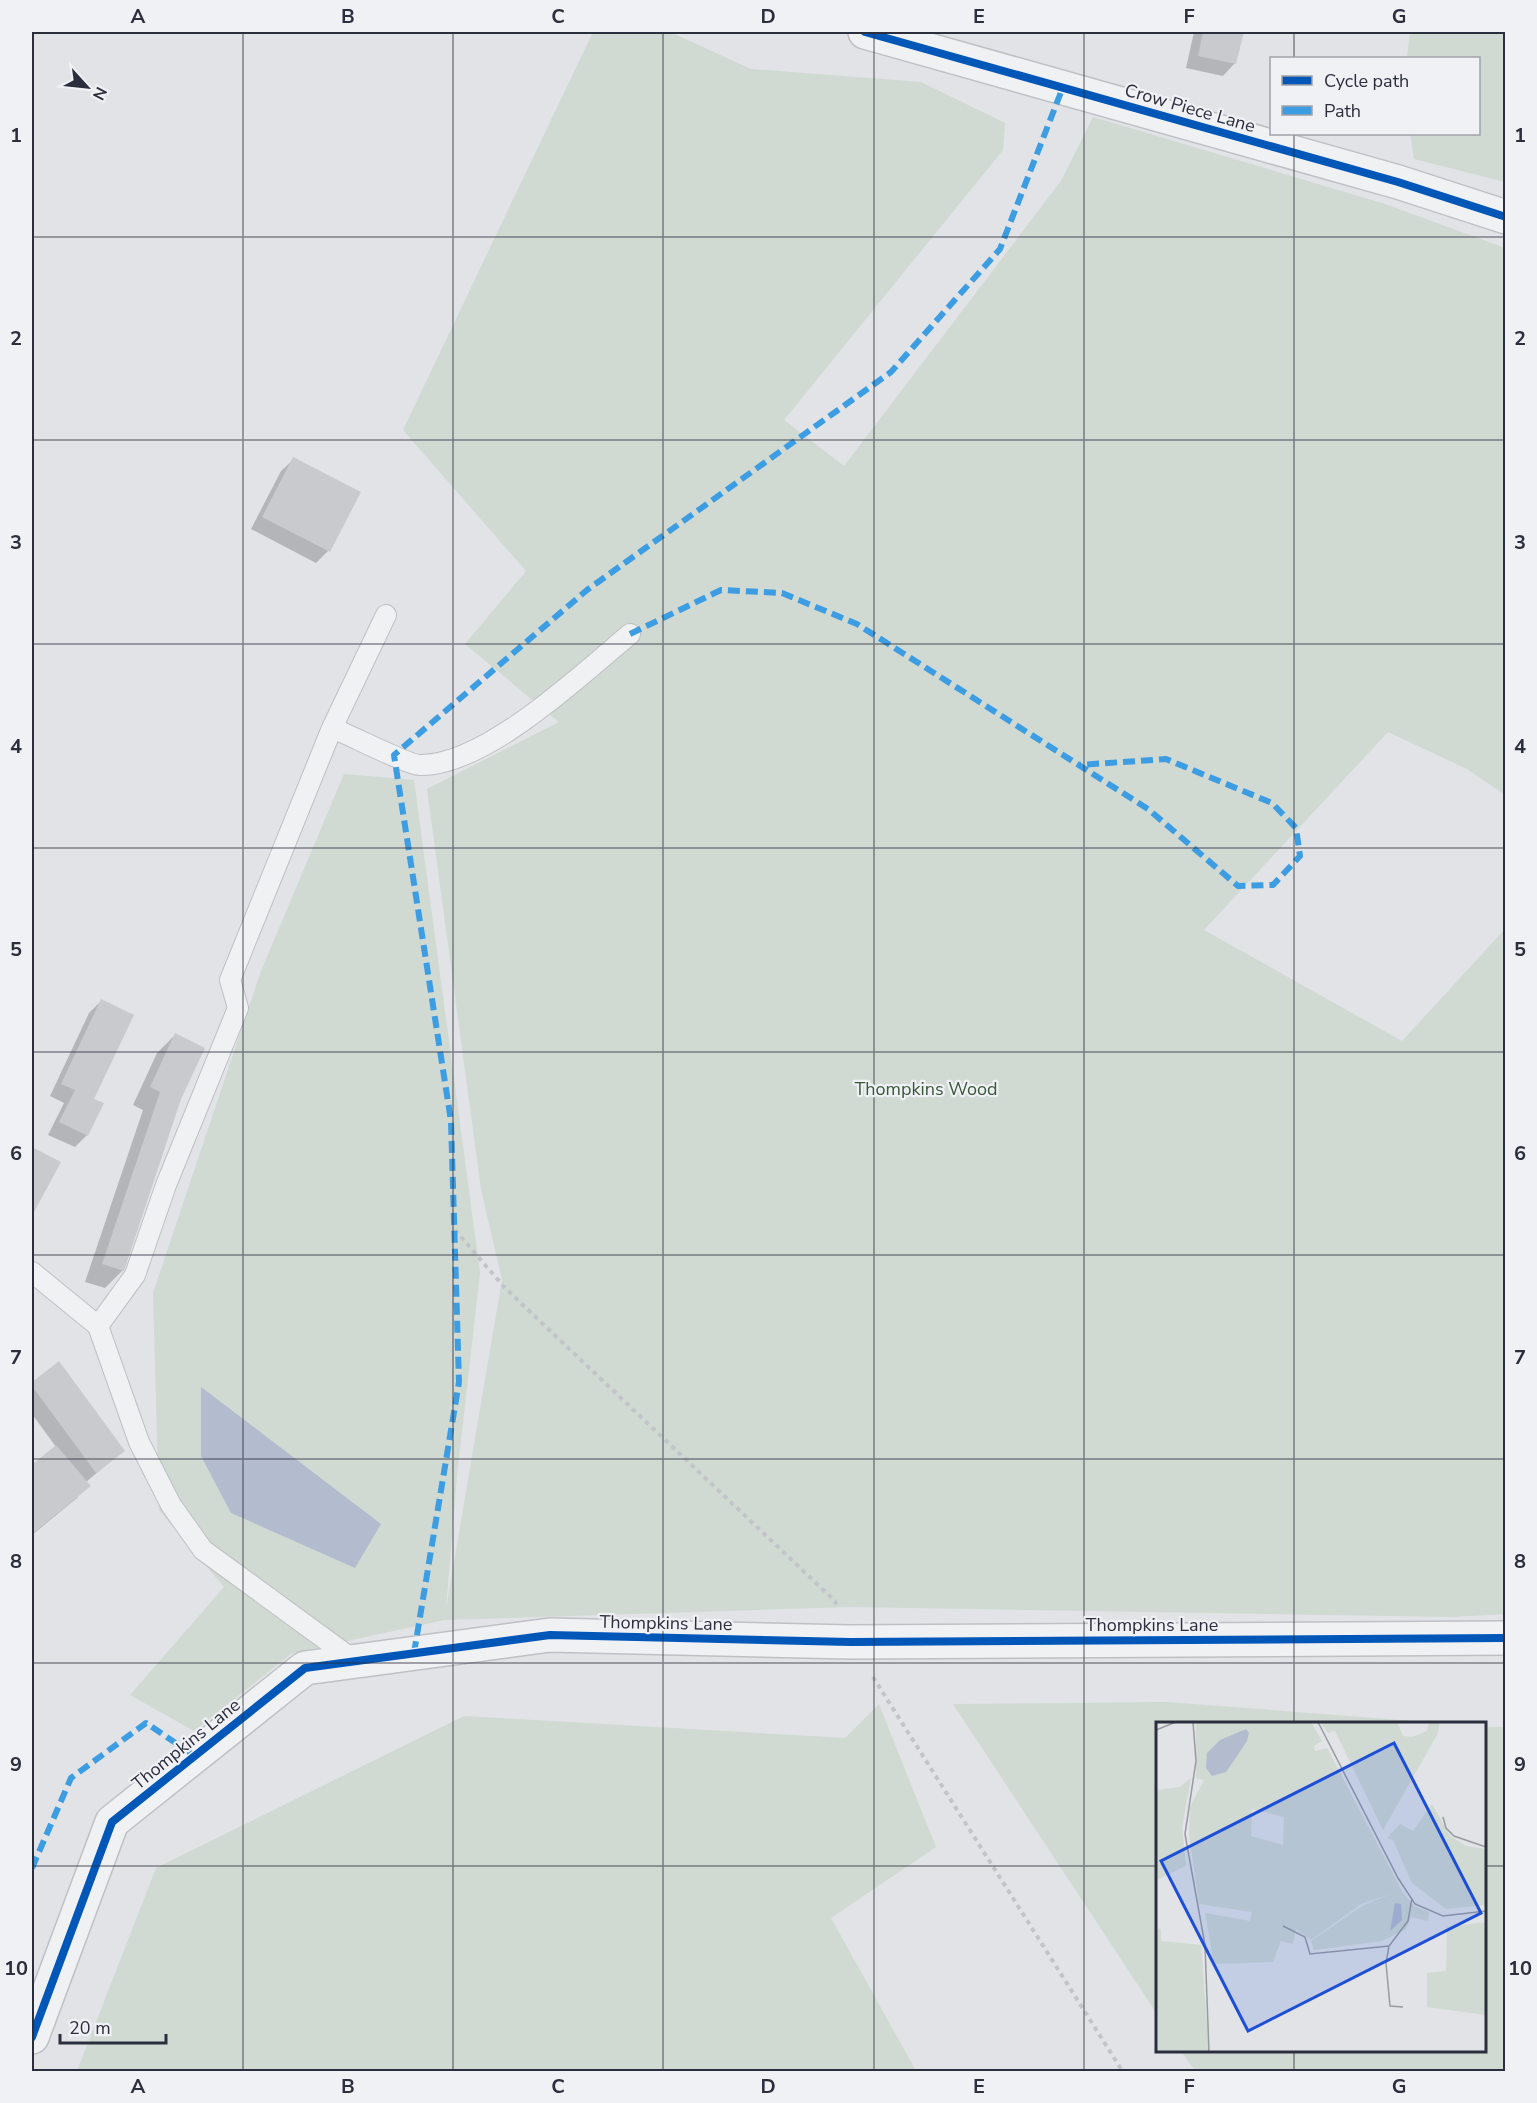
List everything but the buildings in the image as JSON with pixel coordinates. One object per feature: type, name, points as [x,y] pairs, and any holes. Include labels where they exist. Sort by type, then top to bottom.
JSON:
[{"type":"street","name":"Crow Piece Lane","points":[[865,32],[1398,182],[1506,217]]},
{"type":"street","name":"Thompkins Lane","points":[[32,2037],[112,1822],[305,1668],[550,1635],[850,1642],[1506,1638]]},
{"type":"lane","points":[[98,1326],[135,1275],[166,1185],[238,1008],[230,980],[332,728],[386,615]]},
{"type":"lane","points":[[332,728],[419,765],[469,755],[538,710],[630,634]]},
{"type":"lane","points":[[32,1272],[98,1326],[139,1442],[171,1505],[203,1550],[355,1661]]},
{"type":"path","points":[[455,1230],[505,1288],[835,1600]]},
{"type":"path","points":[[850,1642],[1123,2072]]},
{"type":"green space","name":"Thompkins Wood","points":[[593,32],[670,32],[751,69],[921,82],[1005,123],[1003,150],[784,420],[844,466],[1061,181],[1093,117],[1385,204],[1505,248],[1505,795],[1467,769],[1388,732],[1204,930],[1402,1041],[1505,929],[1505,1614],[1453,1617],[850,1607],[444,1620],[292,1653],[194,1731],[130,1695],[224,1587],[159,1510],[153,1293],[261,971],[344,774],[414,780],[480,1273],[457,1475],[446,1609],[502,1280],[481,1189],[427,789],[559,722],[465,644],[526,571],[403,430]]},
{"type":"green space","points":[[1410,32],[1505,32],[1505,182],[1414,159],[1410,135],[1480,135],[1480,57],[1407,57]]},
{"type":"green space","points":[[1167,1702],[1426,1722],[1156,1722],[1156,2012],[953,1704]]},
{"type":"green space","points":[[879,1704],[936,1847],[831,1918],[916,2071],[77,2071],[156,1868],[464,1716],[845,1738]]},
{"type":"green space","points":[[1486,1727],[1505,1727],[1505,2071],[1195,2071],[1182,2052],[1486,2052]]},
{"type":"water","points":[[201,1387],[381,1524],[355,1568],[231,1513],[201,1456]]},
{"type":"marked path","points":[[414,1653],[459,1382],[451,1121],[394,755],[587,590],[891,372],[1000,249],[1063,87]]},
{"type":"marked path","points":[[630,634],[721,590],[782,593],[857,624],[1148,809],[1238,886],[1273,885],[1300,856],[1296,828],[1272,803],[1166,759],[1079,765]]},
{"type":"marked path","points":[[32,1868],[71,1778],[146,1723],[195,1756]]},
{"type":"cycle path","points":[[865,32],[1398,182],[1506,217]]},
{"type":"cycle path","points":[[32,2037],[112,1822],[305,1668],[550,1635],[850,1642],[1506,1638]]}]
